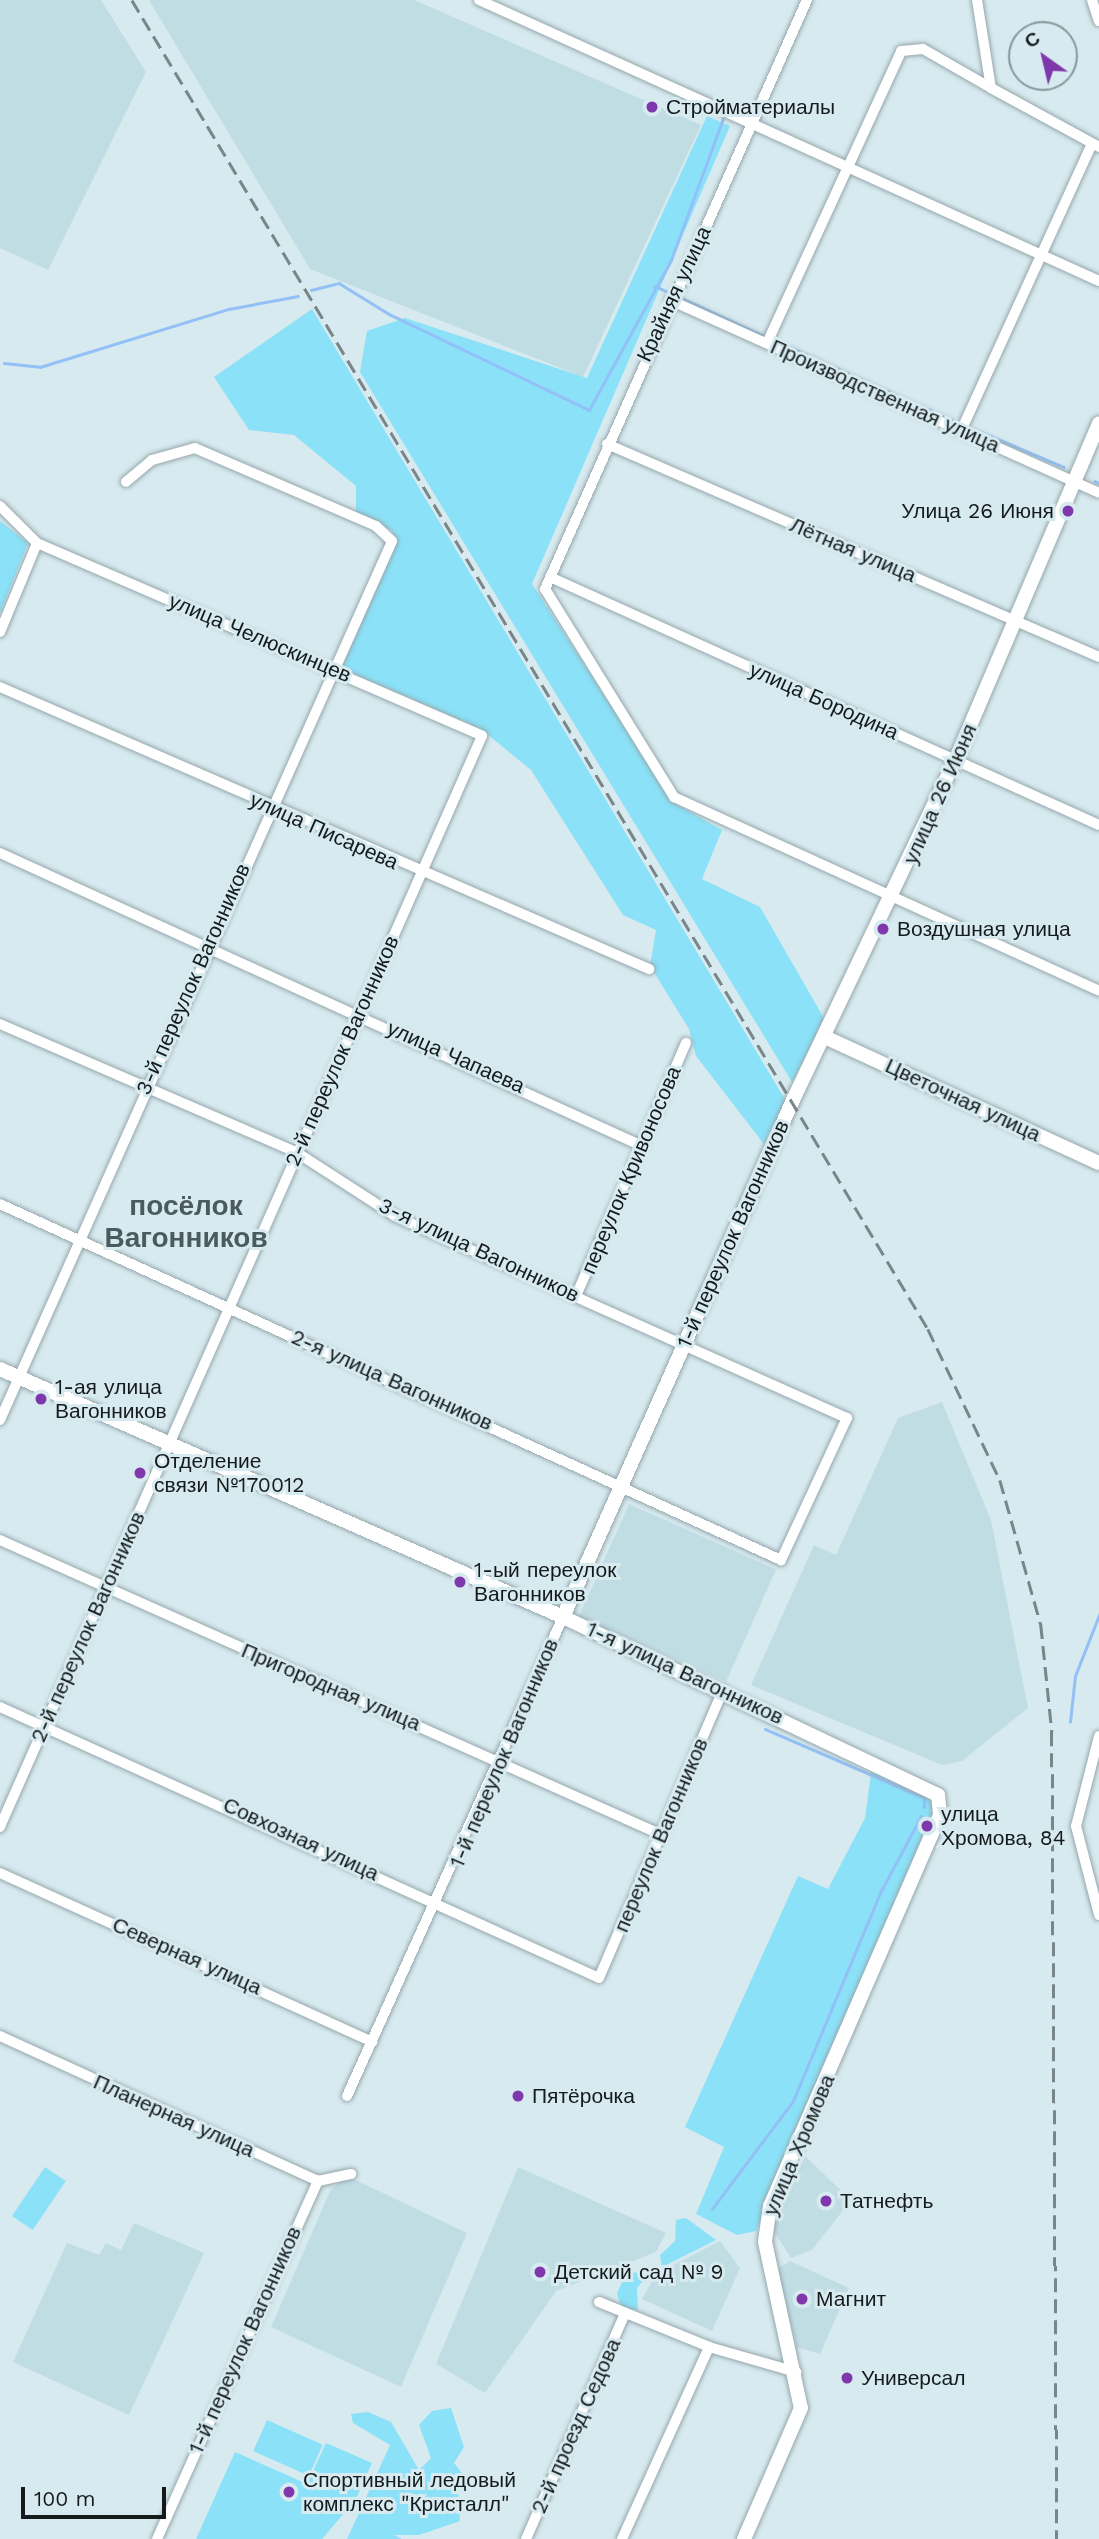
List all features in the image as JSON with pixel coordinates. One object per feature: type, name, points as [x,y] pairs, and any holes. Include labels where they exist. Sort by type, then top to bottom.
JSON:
[{"type":"main road","name":"улица 26 Июня","points":[[793,1100],[827,1038],[955,761],[1099,423]]},
{"type":"main road","name":"Цветочная улица","points":[[827,1038],[1099,1163]]},
{"type":"main road","name":"1-й переулок Вагонников","points":[[563,1617],[793,1100]]},
{"type":"main road","name":"1-я улица Вагонников","points":[[0,1369],[723,1690],[928,1787],[940,1800]]},
{"type":"main road","name":"улица Хромова","points":[[744,2539],[800,2413],[796,2372],[765,2242],[767,2217],[940,1815],[940,1800]]},
{"type":"street","points":[[479,0],[1099,281]]},
{"type":"street","name":"Крайняя улица","points":[[807,0],[753,124],[670,300],[545,589],[674,797],[892,900]]},
{"type":"street","points":[[977,0],[991,88]]},
{"type":"street","points":[[1092,0],[1099,21]]},
{"type":"street","points":[[767,343],[896,59],[911,47],[923,49],[1096,145],[1042,254],[961,431]]},
{"type":"street","name":"Производственная улица","points":[[670,300],[1099,493]]},
{"type":"street","name":"Лётная улица","points":[[607,444],[1099,657]]},
{"type":"street","name":"3-й переулок Вагонников","points":[[0,1420],[82,1240],[207,945],[392,541],[376,526],[195,448],[152,460],[126,482]]},
{"type":"street","points":[[0,506],[37,543],[0,632]]},
{"type":"street","name":"улица Челюскинцев","points":[[37,543],[333,668],[482,736]]},
{"type":"street","name":"улица Бородина","points":[[550,577],[1099,825]]},
{"type":"street","name":"улица Писарева","points":[[0,687],[269,808],[649,970]]},
{"type":"street","name":"2-й переулок Вагонников","points":[[0,1827],[482,736]]},
{"type":"street","name":"улица Чапаева","points":[[0,853],[360,1014],[642,1146]]},
{"type":"street","points":[[892,900],[1099,991]]},
{"type":"street","name":"3-я улица Вагонников","points":[[0,1024],[144,1091],[296,1152],[395,1216],[847,1418],[781,1560]]},
{"type":"street","name":"переулок Кривоносова","points":[[576,1296],[686,1043]]},
{"type":"street","name":"2-я улица Вагонников","points":[[0,1204],[622,1483],[781,1560]]},
{"type":"street","name":"Пригородная улица","points":[[0,1540],[499,1759],[662,1835]]},
{"type":"street","name":"1-й переулок Вагонников","points":[[347,2096],[439,1903],[499,1759],[563,1617]]},
{"type":"street","name":"переулок Вагонников","points":[[599,1978],[723,1690]]},
{"type":"street","name":"Совхозная улица","points":[[0,1707],[439,1903],[599,1978]]},
{"type":"street","points":[[1099,1735],[1076,1826],[1099,1915]]},
{"type":"street","name":"Северная улица","points":[[0,1873],[373,2042]]},
{"type":"street","name":"Планерная улица","points":[[0,2036],[318,2181]]},
{"type":"street","points":[[318,2181],[351,2174]]},
{"type":"street","name":"1-й переулок Вагонников","points":[[157,2539],[318,2181]]},
{"type":"street","points":[[599,2302],[709,2347],[796,2372]]},
{"type":"street","name":"2-й проезд Седова","points":[[526,2539],[625,2313]]},
{"type":"street","points":[[622,2539],[709,2347]]},
{"type":"shaded area","points":[[0,0],[101,0],[146,72],[48,270],[0,248]]},
{"type":"shaded area","points":[[149,0],[414,0],[701,125],[583,377],[310,269]]},
{"type":"shaded area","points":[[707,116],[730,126],[532,584],[674,803],[722,830],[702,879],[760,907],[825,1020],[792,1082],[360,372],[367,331],[405,318],[587,378]]},
{"type":"shaded area","points":[[312,309],[786,1101],[764,1144],[696,1056],[689,1029],[650,966],[656,930],[623,915],[531,770],[481,729],[338,667],[397,540],[391,530],[356,512],[356,486],[294,435],[249,430],[214,377]]},
{"type":"shaded area","points":[[0,521],[28,543],[0,613]]},
{"type":"shaded area","points":[[942,1402],[991,1520],[1028,1708],[962,1761],[942,1765],[751,1685],[814,1545],[836,1555],[898,1418]]},
{"type":"shaded area","points":[[629,1504],[776,1569],[726,1682],[579,1616]]},
{"type":"shaded area","points":[[872,1766],[932,1797],[932,1818],[756,2231],[737,2235],[696,2214],[724,2147],[685,2127],[798,1876],[828,1889],[865,1818]]},
{"type":"shaded area","points":[[804,2155],[851,2200],[812,2250],[791,2258],[772,2228]]},
{"type":"shaded area","points":[[45,2167],[66,2181],[33,2230],[12,2216]]},
{"type":"shaded area","name":"Детский сад № 9","points":[[518,2167],[666,2233],[656,2252],[556,2291],[485,2393],[436,2364]]},
{"type":"shaded area","points":[[347,2176],[467,2233],[401,2387],[271,2327],[331,2189]]},
{"type":"shaded area","points":[[686,2218],[716,2240],[662,2267],[660,2255],[675,2241],[676,2220]]},
{"type":"shaded area","points":[[134,2223],[204,2253],[129,2415],[13,2362],[67,2243],[99,2255],[106,2243],[121,2250]]},
{"type":"shaded area","points":[[720,2241],[740,2268],[712,2331],[642,2299],[656,2274]]},
{"type":"shaded area","points":[[790,2261],[849,2288],[820,2354],[797,2347],[777,2269]]},
{"type":"shaded area","points":[[652,2270],[637,2288],[638,2310],[621,2308],[617,2293],[626,2274]]},
{"type":"shaded area","points":[[451,2408],[464,2447],[454,2463],[465,2477],[458,2487],[460,2521],[419,2535],[394,2535],[402,2539],[347,2539],[390,2445],[353,2423],[351,2414],[368,2412],[391,2422],[419,2470],[431,2458],[419,2425],[432,2411]]},
{"type":"shaded area","points":[[267,2420],[323,2445],[309,2476],[253,2451]]},
{"type":"shaded area","name":"Спортивный ледовый комплекс \"Кристалл\"","points":[[326,2443],[372,2463],[356,2499],[322,2539],[196,2539],[235,2452],[307,2484]]},
{"type":"waterway","points":[[311,290],[339,283],[389,314],[589,410],[671,260],[723,119]]},
{"type":"waterway","points":[[655,286],[668,292]]},
{"type":"waterway","points":[[4,363],[40,367],[229,309],[298,296]]},
{"type":"waterway","points":[[684,299],[764,336]]},
{"type":"waterway","points":[[774,340],[961,424]]},
{"type":"waterway","points":[[967,426],[1064,467]]},
{"type":"waterway","points":[[1095,481],[1099,483]]},
{"type":"waterway","points":[[1070,1722],[1075,1676],[1099,1615]]},
{"type":"waterway","points":[[765,1729],[925,1798],[924,1807]]},
{"type":"waterway","points":[[712,2209],[793,2101],[881,1891],[921,1816]]},
{"type":"railway","points":[[132,0],[928,1329],[1000,1480],[1041,1625],[1052,1732],[1057,2539]]},
{"type":"place","name":"Стройматериалы","points":[[652,107]]},
{"type":"place","name":"Улица 26 Июня","points":[[1068,511]]},
{"type":"place","name":"Воздушная улица","points":[[883,929]]},
{"type":"place","name":"1-ая улица Вагонников","points":[[41,1399]]},
{"type":"place","name":"Отделение связи №170012","points":[[140,1473]]},
{"type":"place","name":"1-ый переулок Вагонников","points":[[460,1582]]},
{"type":"place","name":"улица Хромова, 84","points":[[927,1826]]},
{"type":"place","name":"Пятёрочка","points":[[518,2096]]},
{"type":"place","name":"Татнефть","points":[[826,2201]]},
{"type":"place","name":"Детский сад № 9","points":[[540,2272]]},
{"type":"place","name":"Магнит","points":[[802,2299]]},
{"type":"place","name":"Универсал","points":[[847,2378]]},
{"type":"place","name":"Спортивный ледовый комплекс \"Кристалл\"","points":[[289,2492]]},
{"type":"district","name":"посёлок Вагонников","points":[[186,1222]]}]
